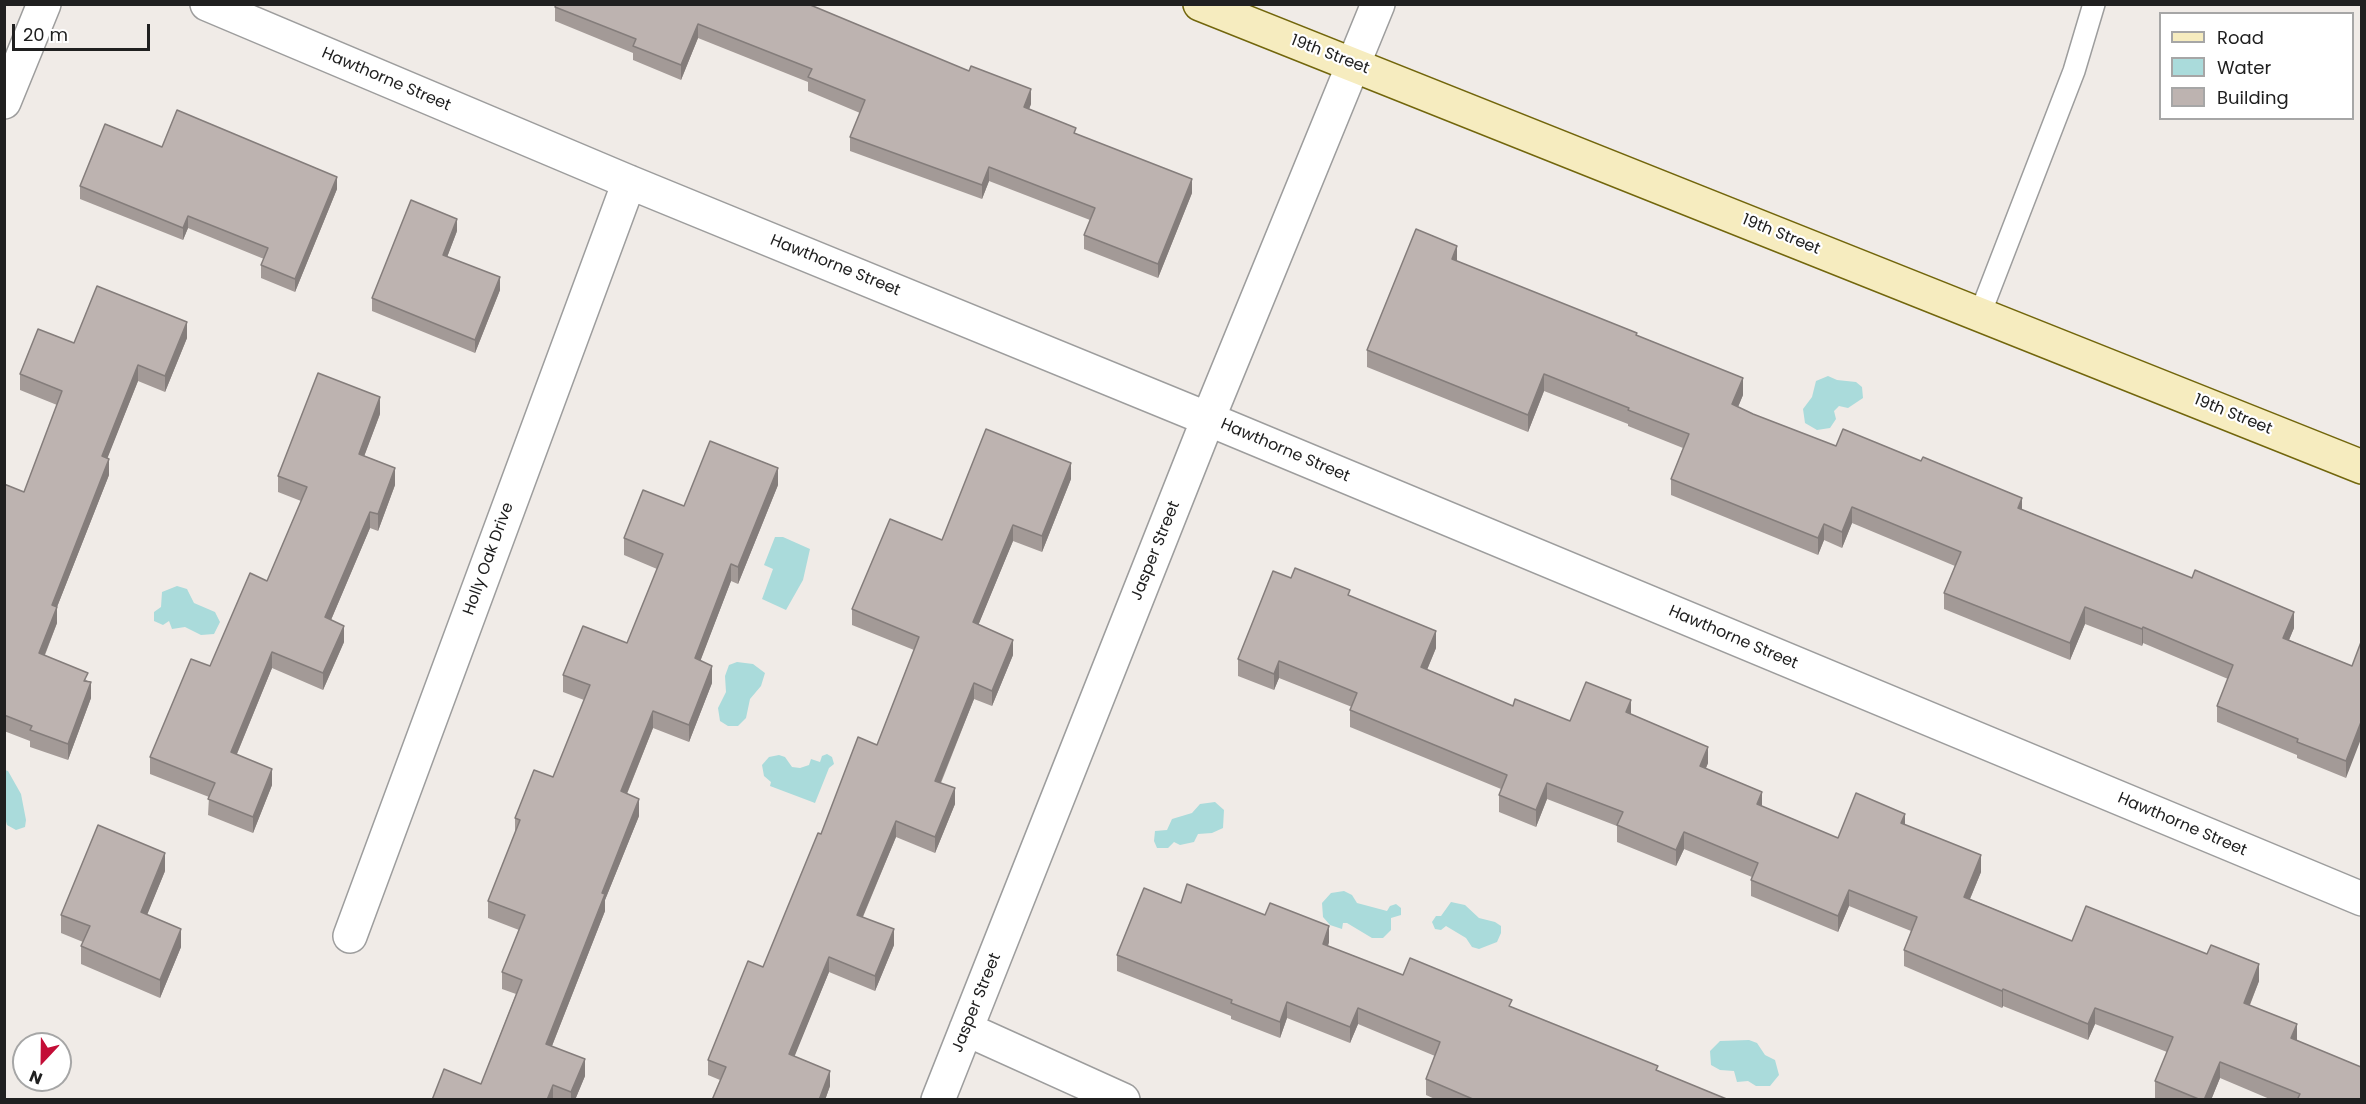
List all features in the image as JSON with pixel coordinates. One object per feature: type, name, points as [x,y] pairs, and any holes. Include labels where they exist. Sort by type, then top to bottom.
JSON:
[{"type":"main road","name":"19th Street","points":[[1200,4],[2361,467]]},
{"type":"street","points":[[4,102],[44,4]]},
{"type":"street","name":"Hawthorne Street","points":[[207,4],[629,182],[1208,419],[2361,899]]},
{"type":"street","name":"Jasper Street","points":[[938,1100],[1208,419],[1378,4]]},
{"type":"street","name":"Holly Oak Drive","points":[[350,936],[629,182]]},
{"type":"street","points":[[966,1029],[1123,1100]]},
{"type":"lane","points":[[1980,314],[2074,71],[2094,4]]},
{"type":"water","points":[[1828,376],[1837,380],[1856,382],[1862,387],[1863,398],[1848,408],[1839,406],[1834,411],[1836,419],[1830,428],[1817,430],[1805,423],[1803,409],[1812,397],[1816,381]]},
{"type":"water","points":[[775,537],[783,537],[810,549],[803,580],[786,610],[762,599],[773,569],[764,565]]},
{"type":"water","points":[[177,586],[187,589],[194,603],[215,612],[220,622],[214,634],[201,635],[185,627],[172,629],[169,621],[163,625],[154,621],[154,612],[161,607],[162,592]]},
{"type":"water","points":[[737,662],[753,664],[765,673],[761,686],[750,699],[746,718],[738,726],[728,726],[720,721],[718,708],[726,692],[725,676],[729,665]]},
{"type":"water","points":[[827,754],[832,757],[834,764],[829,768],[815,803],[770,786],[771,782],[764,776],[762,765],[769,757],[779,755],[785,757],[792,767],[800,768],[809,765],[811,759],[820,762],[822,756]]},
{"type":"water","points":[[5,770],[8,771],[21,794],[26,820],[25,827],[16,830],[7,825],[5,818]]},
{"type":"water","points":[[1215,802],[1224,810],[1223,828],[1212,833],[1198,834],[1194,842],[1180,845],[1174,842],[1168,848],[1157,848],[1154,841],[1155,831],[1167,830],[1172,819],[1192,813],[1200,804]]},
{"type":"water","points":[[1344,891],[1352,895],[1357,903],[1387,911],[1390,906],[1396,904],[1401,908],[1401,915],[1391,918],[1391,930],[1383,938],[1372,938],[1347,923],[1343,923],[1342,929],[1330,925],[1323,917],[1322,903],[1331,893]]},
{"type":"water","points":[[1451,902],[1465,905],[1479,918],[1501,926],[1497,942],[1479,949],[1472,947],[1466,938],[1446,926],[1441,930],[1435,929],[1432,922],[1436,916],[1441,916]]},
{"type":"water","points":[[1749,1040],[1757,1043],[1765,1055],[1775,1060],[1779,1075],[1770,1086],[1756,1086],[1748,1081],[1737,1082],[1734,1071],[1720,1070],[1711,1065],[1710,1051],[1720,1041]]},
{"type":"building","points":[[556,4],[808,4],[969,71],[971,66],[1031,89],[1024,107],[1076,128],[1074,133],[1192,179],[1158,264],[1084,235],[1095,208],[989,167],[982,185],[850,137],[865,100],[808,77],[812,69],[698,24],[681,65],[633,46],[636,39],[555,7]]},
{"type":"building","points":[[177,110],[337,177],[295,279],[261,265],[268,248],[188,216],[183,228],[80,186],[105,124],[162,147]]},
{"type":"building","points":[[411,200],[457,219],[443,255],[500,277],[475,340],[372,298]]},
{"type":"building","points":[[1416,229],[1457,246],[1452,259],[1743,378],[1732,404],[1753,414],[1836,446],[1843,429],[1921,461],[1923,457],[2022,498],[2018,508],[2192,578],[2195,570],[2294,612],[2283,638],[2352,666],[2361,642],[2361,722],[2346,761],[2217,706],[2233,665],[2143,627],[2142,629],[2085,607],[2070,643],[1944,593],[1961,552],[1852,507],[1842,532],[1824,524],[1818,538],[1671,479],[1689,434],[1628,410],[1629,408],[1544,374],[1528,415],[1367,350]]},
{"type":"building","points":[[97,286],[187,322],[165,376],[138,365],[102,456],[109,459],[52,605],[57,607],[39,653],[88,673],[84,681],[91,682],[68,744],[30,730],[32,726],[4,715],[4,484],[24,492],[62,391],[20,374],[38,329],[74,343]]},
{"type":"building","points":[[318,373],[380,397],[359,454],[395,468],[378,514],[370,512],[325,617],[344,626],[323,673],[272,652],[231,752],[272,769],[253,817],[208,799],[215,783],[150,757],[191,659],[210,666],[250,573],[267,581],[307,487],[278,476]]},
{"type":"building","points":[[986,429],[1071,463],[1042,536],[1013,525],[973,622],[1013,640],[992,691],[974,683],[935,781],[955,788],[935,837],[896,821],[857,915],[894,929],[875,976],[829,957],[789,1054],[830,1071],[819,1100],[712,1100],[726,1067],[708,1060],[748,961],[763,967],[818,833],[821,834],[858,737],[877,745],[919,637],[852,609],[890,519],[942,540]]},
{"type":"building","points":[[710,441],[778,468],[738,567],[731,564],[695,658],[712,666],[689,725],[653,711],[621,791],[639,799],[602,893],[605,894],[546,1044],[585,1059],[571,1092],[553,1085],[547,1100],[432,1100],[444,1069],[481,1084],[522,980],[502,972],[525,915],[488,901],[520,820],[515,818],[534,770],[553,777],[590,685],[563,675],[583,626],[627,643],[663,554],[624,538],[643,490],[684,506]]},
{"type":"building","points":[[1295,568],[1350,590],[1348,595],[1436,631],[1421,667],[1513,706],[1515,699],[1570,721],[1586,682],[1631,700],[1626,712],[1708,747],[1700,766],[1762,792],[1757,804],[1838,838],[1856,793],[1905,814],[1901,823],[1981,855],[1964,897],[2072,941],[2086,906],[2207,954],[2211,945],[2259,964],[2244,1003],[2297,1024],[2291,1038],[2361,1067],[2361,1100],[2297,1100],[2300,1094],[2220,1062],[2204,1100],[2201,1100],[2155,1081],[2173,1037],[2095,1008],[2088,1024],[1904,950],[1917,917],[1849,890],[1838,916],[1751,880],[1758,863],[1684,832],[1676,850],[1617,825],[1623,812],[1547,783],[1536,810],[1499,795],[1507,775],[1350,710],[1357,693],[1279,661],[1274,674],[1238,659],[1273,571],[1291,578]]},
{"type":"building","points":[[98,825],[165,853],[141,912],[181,929],[160,980],[81,946],[90,926],[61,915]]},
{"type":"building","points":[[1187,884],[1265,915],[1270,903],[1329,926],[1323,944],[1403,975],[1410,958],[1512,1000],[1509,1006],[1658,1066],[1656,1070],[1729,1100],[1475,1100],[1426,1079],[1440,1042],[1358,1008],[1350,1027],[1287,1002],[1280,1022],[1231,1003],[1232,1000],[1117,955],[1144,888],[1181,903]]}]
